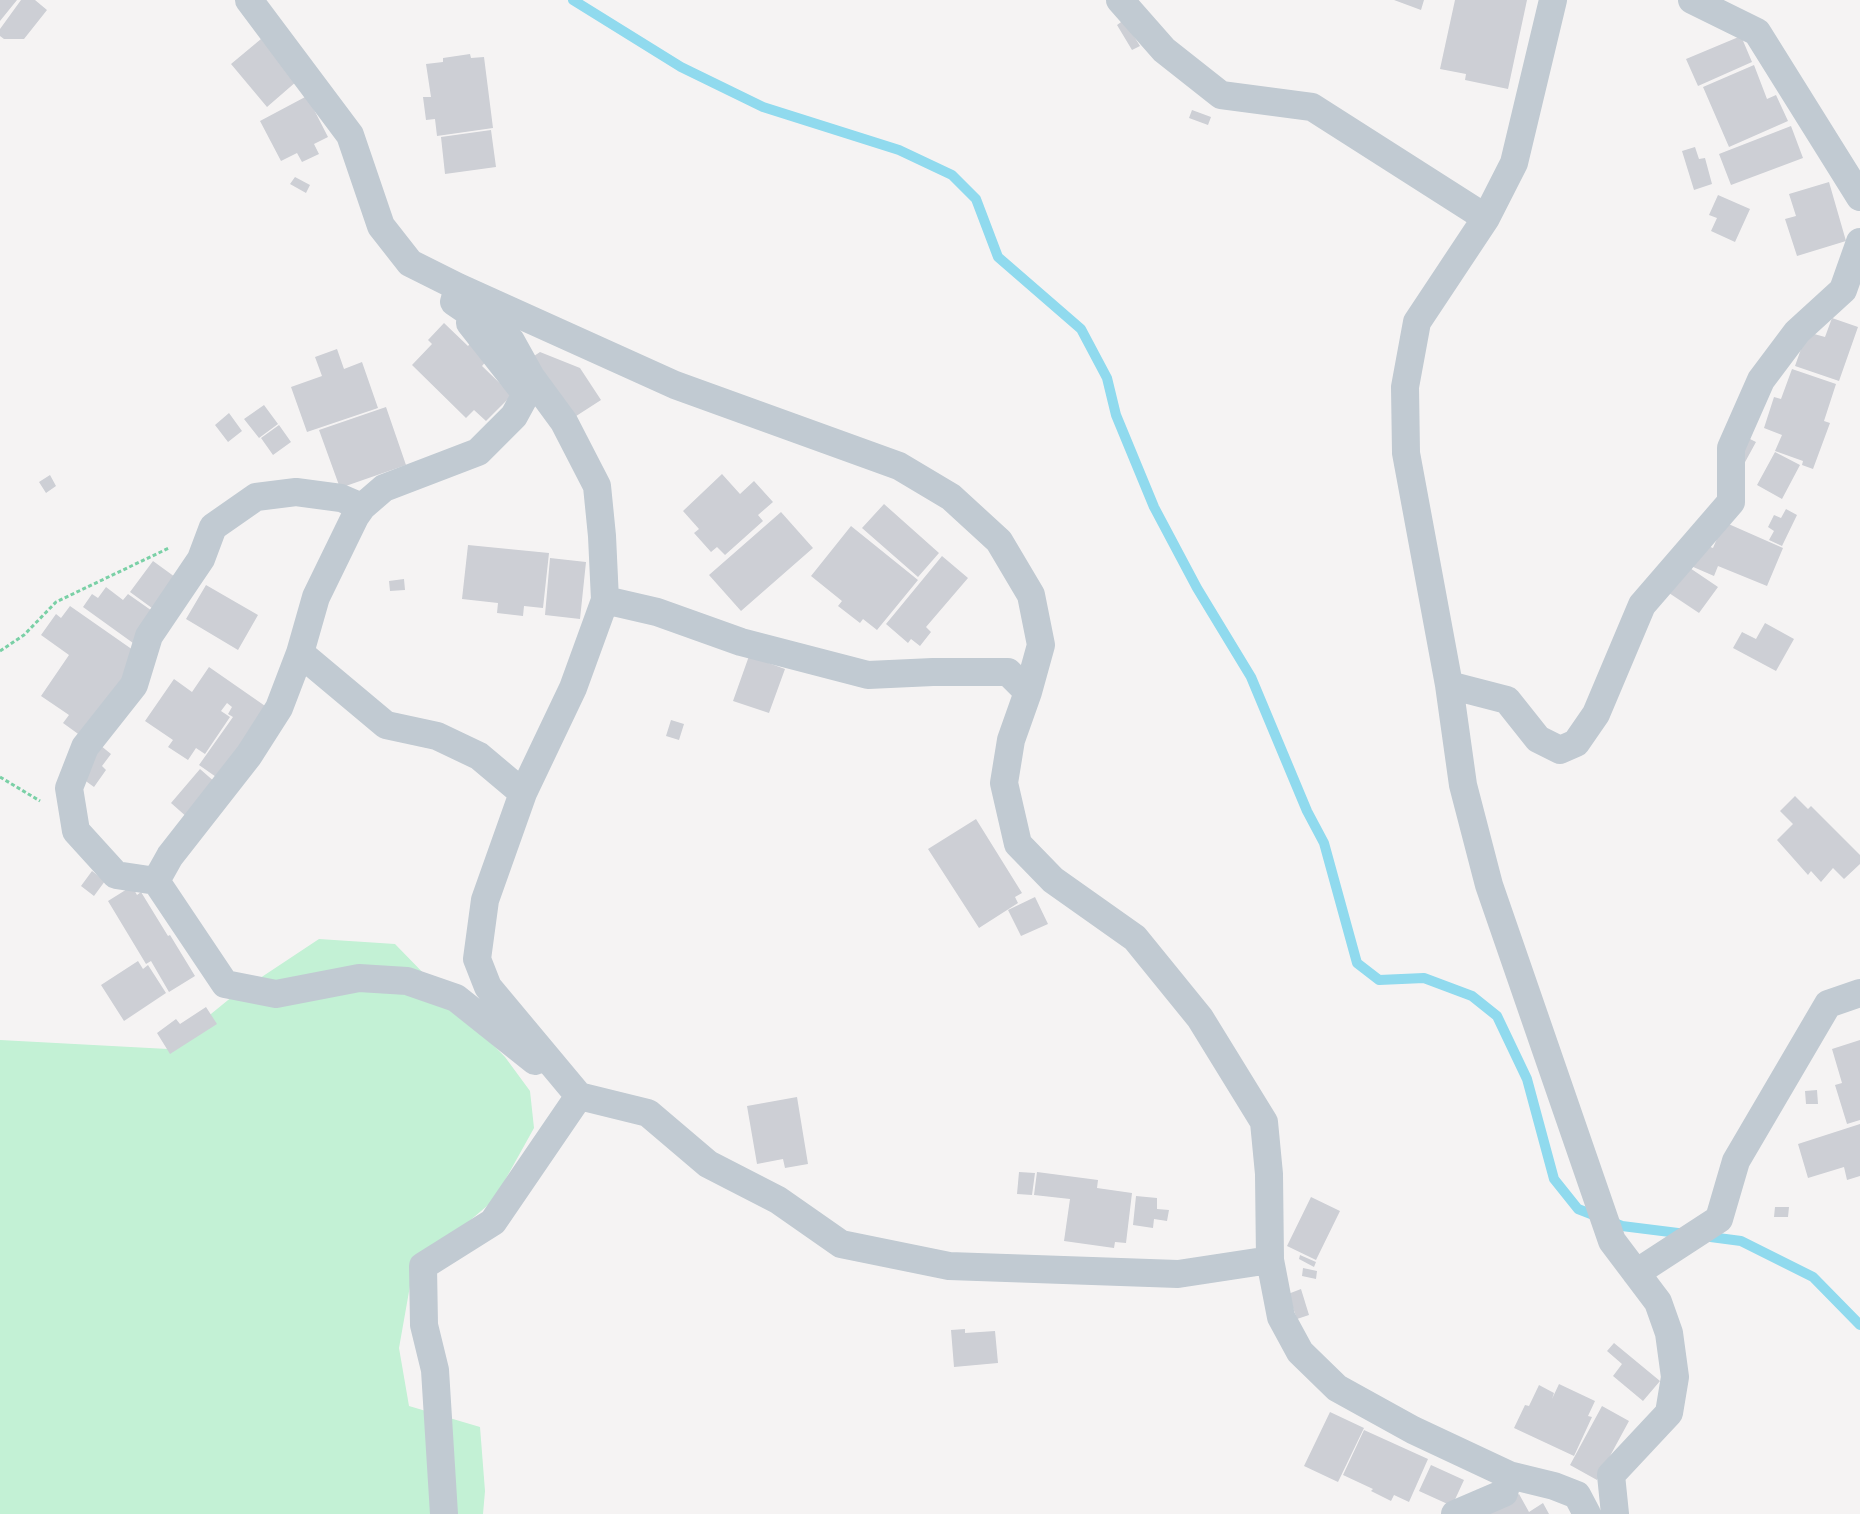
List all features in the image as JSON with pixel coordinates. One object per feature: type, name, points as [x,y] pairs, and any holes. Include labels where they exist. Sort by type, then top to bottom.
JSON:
[{"type":"street","points":[[249,0],[350,135],[381,226],[410,263],[456,294],[511,341],[531,377],[564,422],[596,486],[602,536],[605,600],[573,688],[523,794],[485,900],[478,959],[488,987],[579,1096],[648,1113],[708,1164],[778,1200],[841,1244],[949,1266],[1178,1274],[1270,1260]]},
{"type":"street","points":[[1120,0],[1164,50],[1221,95],[1312,107],[1486,218]]},
{"type":"street","points":[[1552,0],[1514,164],[1486,218],[1417,322],[1405,387],[1406,454],[1449,686],[1463,785],[1489,885],[1612,1241],[1658,1302],[1669,1333],[1675,1377],[1669,1413],[1611,1475],[1615,1514]]},
{"type":"street","points":[[1692,0],[1757,32],[1860,197]]},
{"type":"street","points":[[1449,686],[1507,700],[1538,739],[1560,750],[1576,743],[1596,714],[1642,605],[1731,502],[1731,448],[1762,380],[1797,332],[1843,290],[1860,242]]},
{"type":"street","points":[[156,881],[170,856],[254,748],[279,708],[300,653],[316,597],[362,506],[384,488],[478,452],[514,416],[526,394],[456,294]]},
{"type":"street","points":[[456,294],[675,385],[899,466],[951,497],[999,541],[1031,595],[1041,645],[1028,692],[1011,740],[1004,783],[1018,844],[1053,880],[1135,938],[1200,1018],[1264,1122],[1269,1174],[1270,1260],[1281,1317],[1300,1352],[1337,1388],[1413,1430],[1509,1475],[1554,1486],[1577,1495],[1587,1514]]},
{"type":"street","points":[[362,506],[341,498],[296,492],[256,497],[213,527],[201,560],[149,636],[134,685],[85,747],[69,788],[76,831],[116,874],[156,881],[225,984],[276,994],[359,978],[407,981],[456,998],[551,1075],[558,1071]]},
{"type":"street","points":[[605,600],[657,612],[741,642],[868,675],[933,672],[1008,672],[1028,692]]},
{"type":"street","points":[[300,653],[386,725],[436,736],[479,756],[523,794]]},
{"type":"street","points":[[1636,1272],[1718,1219],[1736,1161],[1828,1004],[1860,994]]},
{"type":"street","points":[[444,1514],[435,1370],[424,1324],[423,1266],[493,1222],[579,1096]]},
{"type":"street","points":[[1455,1514],[1504,1493],[1509,1475]]},
{"type":"path","points":[[0,651],[24,635],[56,602],[169,548]]},
{"type":"path","points":[[0,777],[52,809],[73,814]]},
{"type":"green space","points":[[319,939],[395,944],[505,1057],[530,1091],[534,1128],[494,1200],[413,1269],[399,1348],[409,1406],[480,1427],[485,1491],[483,1514],[0,1514],[0,1040],[168,1049],[233,996]]},
{"type":"building","points":[[0,0],[17,0],[0,21]]},
{"type":"building","points":[[21,0],[35,0],[47,10],[24,39],[4,39],[0,36],[0,29]]},
{"type":"building","points":[[1394,0],[1424,0],[1421,10]]},
{"type":"building","points":[[1455,0],[1527,0],[1508,89],[1465,80],[1466,74],[1440,69]]},
{"type":"building","points":[[1124,20],[1140,46],[1132,50],[1117,25]]},
{"type":"building","points":[[1741,36],[1752,62],[1698,86],[1686,59]]},
{"type":"building","points":[[261,39],[297,81],[267,107],[231,64]]},
{"type":"building","points":[[470,54],[471,58],[484,57],[493,128],[437,136],[435,119],[426,120],[423,97],[431,97],[426,64],[443,62],[443,58]]},
{"type":"building","points":[[1754,65],[1767,99],[1776,95],[1788,121],[1729,147],[1703,87]]},
{"type":"building","points":[[307,96],[328,137],[314,144],[319,154],[302,162],[297,153],[281,161],[260,121]]},
{"type":"building","points":[[1192,110],[1211,117],[1208,125],[1189,118]]},
{"type":"building","points":[[1791,126],[1803,158],[1731,185],[1719,154]]},
{"type":"building","points":[[491,130],[496,167],[445,174],[441,137]]},
{"type":"building","points":[[1695,147],[1699,159],[1705,158],[1712,184],[1694,190],[1682,151]]},
{"type":"building","points":[[295,177],[310,185],[306,193],[290,184]]},
{"type":"building","points":[[1829,182],[1846,241],[1797,256],[1785,219],[1796,216],[1789,194]]},
{"type":"building","points":[[1718,195],[1750,209],[1735,242],[1711,231],[1717,218],[1709,215]]},
{"type":"building","points":[[1832,318],[1858,327],[1839,381],[1795,366],[1807,332],[1825,337]]},
{"type":"building","points":[[444,323],[468,346],[473,340],[490,357],[482,366],[512,395],[486,421],[474,410],[466,418],[412,365],[432,344],[428,340]]},
{"type":"building","points":[[337,349],[344,369],[362,362],[378,408],[307,432],[291,387],[322,376],[315,357]]},
{"type":"building","points":[[540,352],[580,368],[601,400],[570,420],[531,358]]},
{"type":"building","points":[[1792,369],[1836,384],[1824,421],[1830,423],[1813,469],[1802,465],[1803,461],[1775,451],[1782,435],[1764,428],[1774,397],[1781,399]]},
{"type":"building","points":[[264,405],[278,424],[259,438],[244,419]]},
{"type":"building","points":[[386,407],[406,465],[340,488],[319,430]]},
{"type":"building","points":[[229,413],[242,431],[228,442],[215,425]]},
{"type":"building","points":[[279,425],[291,442],[273,455],[261,438]]},
{"type":"building","points":[[1746,437],[1756,442],[1744,464],[1738,461]]},
{"type":"building","points":[[1775,452],[1800,465],[1782,499],[1757,485]]},
{"type":"building","points":[[722,474],[740,494],[754,481],[773,502],[758,515],[763,521],[725,555],[717,547],[711,552],[694,533],[699,529],[683,511]]},
{"type":"building","points":[[50,475],[56,486],[46,493],[39,482]]},
{"type":"building","points":[[884,504],[939,553],[918,577],[862,528]]},
{"type":"building","points":[[1786,509],[1797,515],[1782,546],[1769,540],[1774,531],[1768,527],[1774,515],[1781,518]]},
{"type":"building","points":[[781,512],[813,548],[741,611],[709,575]]},
{"type":"building","points":[[1724,522],[1783,548],[1767,586],[1718,566],[1714,576],[1691,566],[1700,543],[1713,548]]},
{"type":"building","points":[[851,526],[918,580],[877,630],[863,619],[860,623],[838,606],[842,601],[811,576]]},
{"type":"building","points":[[468,545],[549,553],[543,608],[524,606],[523,616],[497,613],[498,603],[462,599]]},
{"type":"building","points":[[942,556],[968,578],[926,627],[931,632],[920,646],[911,639],[908,643],[886,624]]},
{"type":"building","points":[[550,558],[586,562],[580,619],[545,615]]},
{"type":"building","points":[[153,561],[175,577],[156,611],[130,592]]},
{"type":"building","points":[[1684,564],[1718,587],[1699,613],[1666,591]]},
{"type":"building","points":[[404,579],[405,590],[390,591],[389,581]]},
{"type":"building","points":[[206,585],[258,615],[238,650],[186,619]]},
{"type":"building","points":[[106,587],[123,600],[128,594],[155,613],[133,643],[83,607],[92,594],[98,598]]},
{"type":"building","points":[[70,606],[143,657],[81,736],[63,723],[69,715],[41,696],[69,655],[41,635],[56,614],[61,618]]},
{"type":"building","points":[[1765,623],[1794,639],[1776,671],[1733,648],[1742,632],[1756,639]]},
{"type":"building","points":[[749,656],[785,669],[769,713],[733,701]]},
{"type":"building","points":[[209,667],[268,708],[219,779],[199,765],[233,717],[228,714],[232,707],[227,703],[221,711],[230,717],[205,754],[196,748],[188,760],[168,747],[173,740],[145,721],[174,679],[192,692]]},
{"type":"building","points":[[671,720],[684,724],[679,740],[666,736]]},
{"type":"building","points":[[95,741],[111,754],[102,766],[106,770],[94,787],[76,774]]},
{"type":"building","points":[[200,769],[216,783],[188,818],[171,803]]},
{"type":"building","points":[[1795,796],[1808,809],[1811,806],[1860,855],[1860,864],[1844,879],[1833,868],[1821,882],[1811,871],[1808,875],[1777,840],[1793,824],[1780,811]]},
{"type":"building","points":[[976,819],[1022,893],[1015,897],[1018,903],[979,928],[928,849]]},
{"type":"building","points":[[92,871],[105,881],[94,896],[81,886]]},
{"type":"building","points":[[132,886],[137,895],[141,892],[195,976],[169,992],[151,961],[146,964],[108,901]]},
{"type":"building","points":[[1035,897],[1048,924],[1021,936],[1008,910]]},
{"type":"building","points":[[138,961],[143,969],[148,965],[166,993],[124,1021],[101,985]]},
{"type":"building","points":[[206,1007],[217,1024],[170,1054],[157,1033],[176,1019],[180,1024]]},
{"type":"building","points":[[1860,1040],[1860,1120],[1847,1124],[1835,1085],[1842,1083],[1832,1049]]},
{"type":"building","points":[[1817,1090],[1818,1104],[1806,1104],[1805,1091]]},
{"type":"building","points":[[797,1097],[808,1164],[785,1168],[783,1159],[757,1164],[747,1106]]},
{"type":"building","points":[[1860,1124],[1860,1176],[1847,1180],[1844,1167],[1808,1178],[1798,1144]]},
{"type":"building","points":[[1019,1172],[1035,1173],[1032,1195],[1017,1194]]},
{"type":"building","points":[[1037,1172],[1098,1180],[1097,1188],[1132,1193],[1126,1243],[1115,1242],[1114,1248],[1064,1241],[1070,1199],[1034,1195]]},
{"type":"building","points":[[1136,1196],[1157,1198],[1157,1209],[1169,1210],[1167,1221],[1154,1219],[1153,1228],[1133,1225]]},
{"type":"building","points":[[1311,1197],[1340,1211],[1316,1260],[1287,1246]]},
{"type":"building","points":[[1775,1207],[1789,1207],[1788,1217],[1774,1217]]},
{"type":"building","points":[[1300,1255],[1316,1262],[1314,1267],[1299,1259]]},
{"type":"building","points":[[1303,1268],[1317,1271],[1316,1279],[1302,1276]]},
{"type":"building","points":[[1301,1289],[1309,1315],[1297,1319],[1288,1294]]},
{"type":"building","points":[[965,1329],[965,1333],[995,1331],[998,1363],[954,1367],[951,1330]]},
{"type":"building","points":[[1614,1343],[1660,1381],[1643,1401],[1613,1376],[1622,1364],[1607,1351]]},
{"type":"building","points":[[1559,1384],[1595,1401],[1588,1416],[1592,1417],[1574,1456],[1514,1428],[1525,1405],[1529,1406],[1539,1385],[1554,1393],[1552,1399]]},
{"type":"building","points":[[1602,1406],[1629,1421],[1597,1480],[1570,1465]]},
{"type":"building","points":[[1330,1412],[1364,1428],[1338,1482],[1304,1466]]},
{"type":"building","points":[[1364,1430],[1428,1459],[1409,1502],[1394,1495],[1391,1501],[1371,1491],[1373,1489],[1343,1475]]},
{"type":"building","points":[[1431,1465],[1464,1480],[1452,1506],[1419,1491]]},
{"type":"building","points":[[1519,1494],[1529,1512],[1543,1503],[1549,1514],[1489,1514],[1494,1508]]},
{"type":"waterway","points":[[573,0],[681,67],[763,107],[899,150],[952,175],[976,199],[998,257],[1081,329],[1107,378],[1116,415],[1154,507],[1197,588],[1251,677],[1307,811],[1324,843],[1357,963],[1379,980],[1424,978],[1472,996],[1497,1016],[1527,1079],[1554,1179],[1578,1209],[1622,1226],[1686,1234]]},
{"type":"waterway","points":[[1703,1236],[1741,1241],[1813,1277],[1860,1325]]}]
